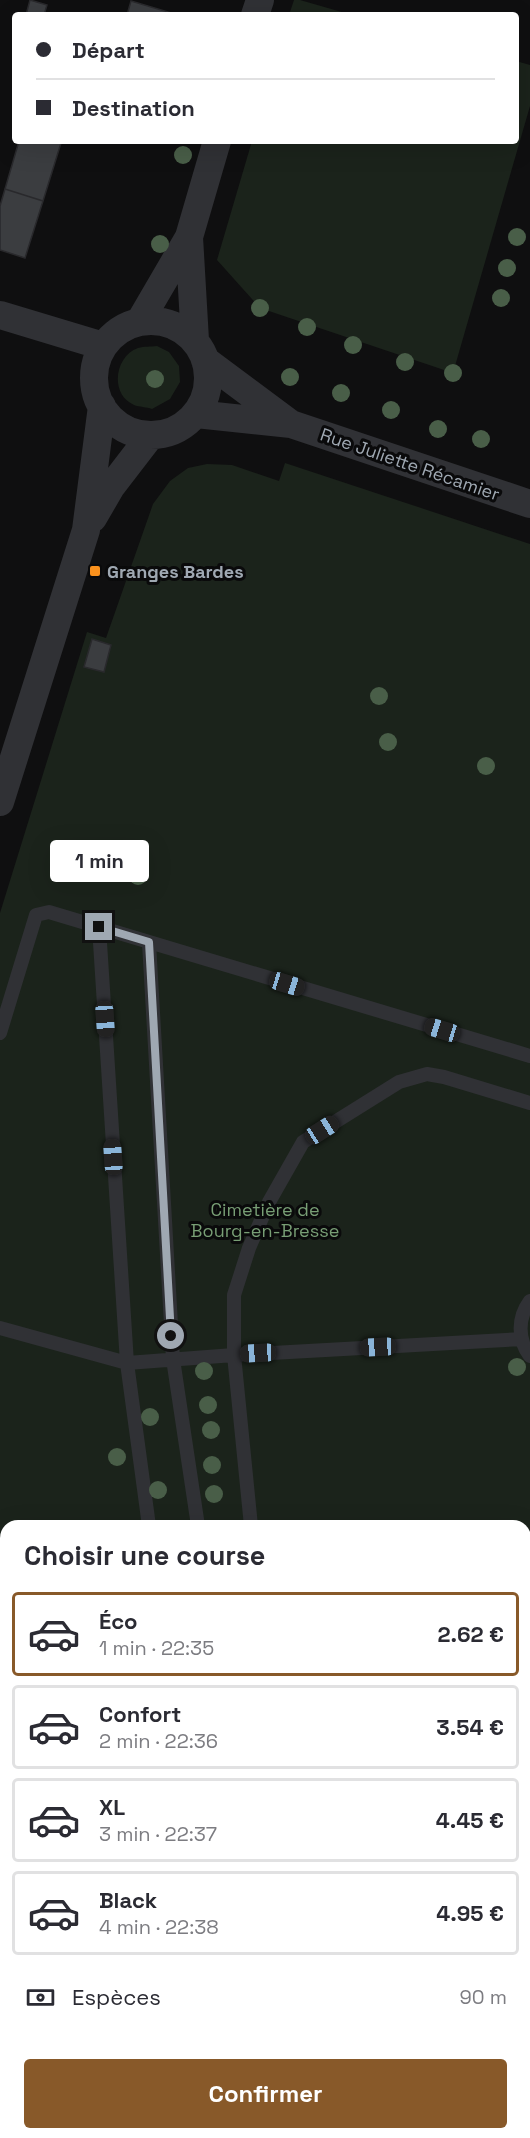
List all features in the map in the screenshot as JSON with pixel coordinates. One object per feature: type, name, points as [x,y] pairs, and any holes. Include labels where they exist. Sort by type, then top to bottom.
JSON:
[{"type":"street","points":[[140,321],[189,237],[216,144]]},
{"type":"street","points":[[189,237],[200,350],[207,388],[196,414],[183,425],[168,432],[151,435],[129,431],[111,419],[102,406],[95,391],[94,369],[103,346],[119,330],[140,321],[170,323],[200,350]]},
{"type":"street","points":[[0,315],[103,346]]},
{"type":"street","name":"Rue Juliette Récamier","points":[[200,350],[291,424]]},
{"type":"street","points":[[0,802],[86,530],[102,406]]},
{"type":"street","name":"Rue Juliette Récamier","points":[[196,414],[291,424],[530,504]]},
{"type":"street","points":[[86,530],[111,487],[151,435]]},
{"type":"lane","points":[[0,1033],[36,915],[49,912],[530,1056]]},
{"type":"lane","points":[[99,927],[127,1363],[147,1520]]},
{"type":"lane","points":[[149,942],[173,1359],[197,1520]]},
{"type":"lane","points":[[250,1520],[234,1355],[234,1295],[249,1248],[269,1202],[303,1142],[399,1082],[427,1074],[530,1103]]},
{"type":"lane","points":[[530,1301],[522,1320],[522,1339],[530,1356]]},
{"type":"lane","points":[[0,1328],[127,1363],[522,1339]]},
{"type":"green space","points":[[294,0],[300,0],[342,12],[290,12]]},
{"type":"green space","points":[[519,62],[530,65],[530,106],[453,373],[260,308],[217,260],[251,144],[519,144]]},
{"type":"green space","points":[[157,346],[169,352],[179,366],[180,382],[170,399],[152,409],[134,405],[121,393],[118,384],[120,367],[130,352],[140,347]]},
{"type":"green space","name":"Cimetière de Bourg-en-Bresse","points":[[285,463],[530,544],[530,1520],[0,1520],[0,913],[87,632],[106,638],[153,504],[170,481],[188,468],[207,464],[232,465],[279,481]]},
{"type":"building","points":[[30,0],[47,5],[45,12],[27,12]]},
{"type":"building","points":[[131,1],[168,12],[128,12]]},
{"type":"building","points":[[18,144],[61,144],[43,201],[5,189]]},
{"type":"building","points":[[5,189],[43,201],[25,258],[0,250],[0,206]]},
{"type":"building","points":[[92,639],[111,645],[104,672],[84,667]]},
{"type":"place","name":"Granges Bardes","points":[[95,571]]},
{"type":"route","points":[[99,927],[149,942],[171,1336]]}]
